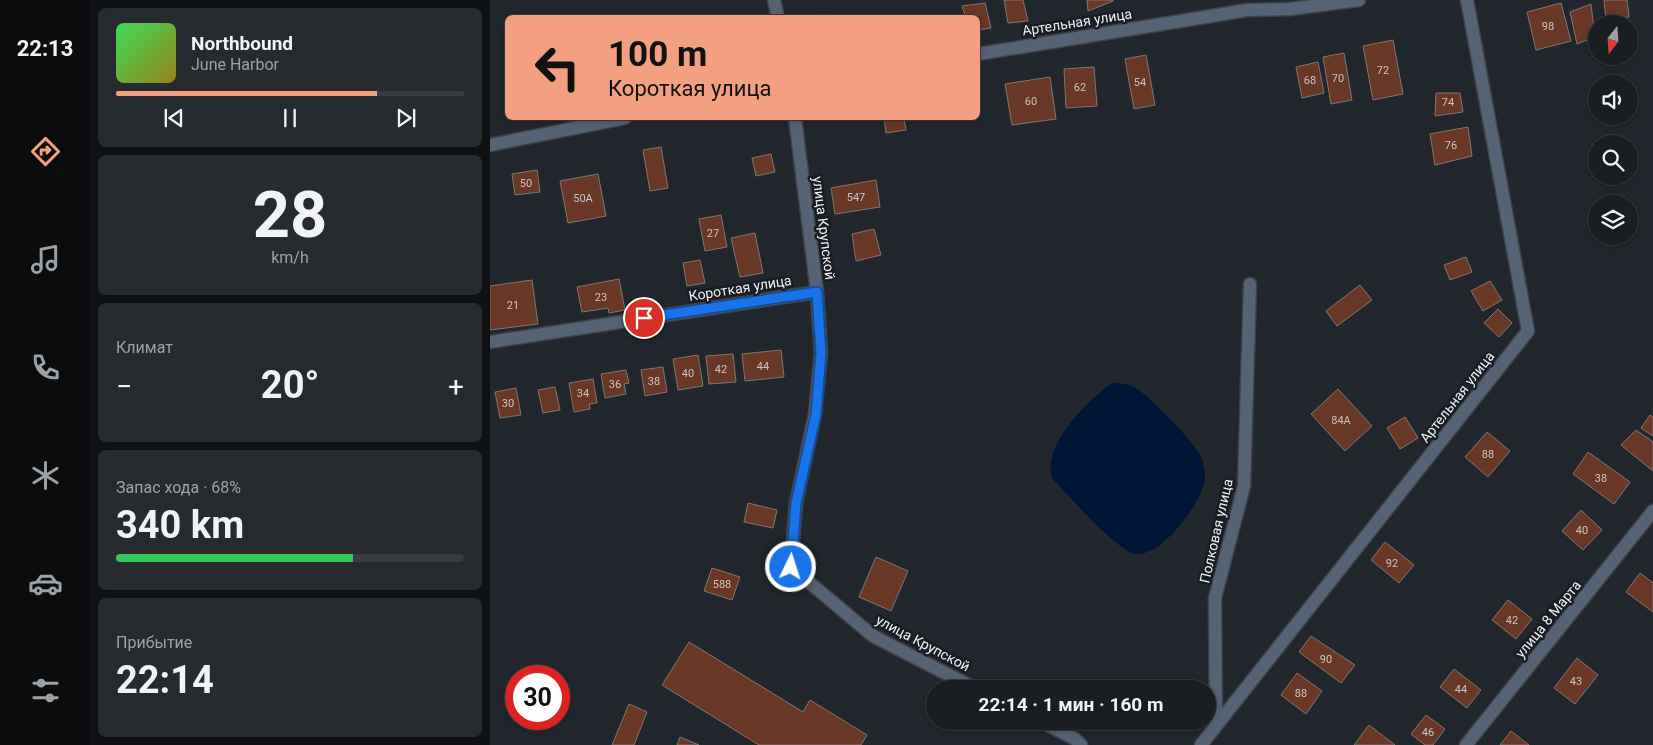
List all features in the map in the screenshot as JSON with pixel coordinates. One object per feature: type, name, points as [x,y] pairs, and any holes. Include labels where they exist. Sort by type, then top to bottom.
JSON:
[{"type":"street","points":[[774,0],[777,15]]},
{"type":"street","name":"Артельная улица","points":[[980,54],[1248,5],[1290,9],[1359,0]]},
{"type":"street","name":"Артельная улица","points":[[1216,726],[1528,331],[1467,0]]},
{"type":"street","points":[[490,145],[615,120]]},
{"type":"street","name":"улица Крупской","points":[[795,120],[817,292],[821,353],[816,414],[796,503],[791,567],[873,636],[959,680]]},
{"type":"street","name":"Полковая улица","points":[[1216,680],[1215,598],[1244,486],[1250,284]]},
{"type":"street","name":"Короткая улица","points":[[490,342],[817,292]]},
{"type":"street","name":"улица 8 Марта","points":[[1466,745],[1653,511]]},
{"type":"street","points":[[1057,730],[1081,745]]},
{"type":"street","name":"Артельная улица","points":[[1201,745],[1213,730]]},
{"type":"water","points":[[1112,383],[1134,387],[1149,398],[1193,445],[1204,467],[1203,487],[1189,514],[1167,539],[1154,549],[1143,554],[1132,553],[1113,540],[1052,478],[1051,465],[1060,438],[1079,412]]},
{"type":"building","points":[[1004,0],[1023,0],[1028,21],[1008,23]]},
{"type":"building","points":[[1087,0],[1113,0],[1113,1],[1088,11]]},
{"type":"building","points":[[1604,0],[1627,0],[1629,15],[1606,15]]},
{"type":"building","points":[[985,3],[991,28],[980,30],[980,15],[965,15],[962,6]]},
{"type":"building","points":[[1561,3],[1571,41],[1536,50],[1527,12]]},
{"type":"building","points":[[1591,4],[1592,15],[1588,15],[1588,40],[1577,44],[1570,12]]},
{"type":"building","points":[[1393,40],[1403,94],[1373,100],[1363,46]]},
{"type":"building","points":[[1344,53],[1352,100],[1331,104],[1323,57]]},
{"type":"building","points":[[1146,55],[1155,105],[1134,109],[1125,59]]},
{"type":"building","points":[[1318,62],[1324,93],[1302,98],[1296,67]]},
{"type":"building","points":[[1094,67],[1097,106],[1066,108],[1064,69]]},
{"type":"building","points":[[1050,77],[1056,119],[1012,125],[1005,84]]},
{"type":"building","points":[[1436,93],[1460,93],[1463,112],[1435,116]]},
{"type":"building","points":[[884,120],[904,120],[906,130],[886,133]]},
{"type":"building","points":[[1468,127],[1472,156],[1435,165],[1430,134]]},
{"type":"building","points":[[661,147],[668,188],[650,191],[643,150]]},
{"type":"building","points":[[771,154],[775,172],[756,176],[752,158]]},
{"type":"building","points":[[537,170],[540,192],[515,195],[512,174]]},
{"type":"building","points":[[598,174],[606,216],[568,223],[560,181]]},
{"type":"building","points":[[876,180],[880,207],[835,214],[831,188]]},
{"type":"building","points":[[721,215],[727,247],[705,251],[699,219]]},
{"type":"building","points":[[874,229],[881,255],[856,261],[852,234]]},
{"type":"building","points":[[755,233],[763,273],[740,277],[731,238]]},
{"type":"building","points":[[1466,257],[1472,272],[1450,280],[1444,265]]},
{"type":"building","points":[[700,260],[705,283],[687,286],[683,263]]},
{"type":"building","points":[[619,279],[625,310],[609,313],[608,308],[582,312],[577,287]]},
{"type":"building","points":[[532,280],[538,324],[490,330],[490,286]]},
{"type":"building","points":[[1490,281],[1502,300],[1483,311],[1471,291]]},
{"type":"building","points":[[1360,285],[1372,300],[1337,326],[1326,311]]},
{"type":"building","points":[[1498,309],[1512,323],[1499,337],[1484,323]]},
{"type":"building","points":[[781,350],[784,377],[745,381],[742,354]]},
{"type":"building","points":[[733,354],[736,382],[709,384],[706,356]]},
{"type":"building","points":[[698,355],[703,386],[678,390],[673,359]]},
{"type":"building","points":[[663,367],[667,392],[645,396],[641,370]]},
{"type":"building","points":[[626,370],[629,383],[624,384],[626,394],[605,398],[601,374]]},
{"type":"building","points":[[593,379],[597,403],[589,404],[590,409],[574,412],[569,383]]},
{"type":"building","points":[[555,387],[560,410],[543,413],[538,390]]},
{"type":"building","points":[[516,388],[521,415],[500,418],[495,392]]},
{"type":"building","points":[[1338,389],[1372,426],[1345,451],[1311,414]]},
{"type":"building","points":[[1650,415],[1653,417],[1653,436],[1641,428]]},
{"type":"building","points":[[1405,417],[1418,438],[1400,449],[1387,428]]},
{"type":"building","points":[[1636,430],[1653,442],[1653,471],[1621,445]]},
{"type":"building","points":[[1487,432],[1510,451],[1488,477],[1465,457]]},
{"type":"building","points":[[1588,452],[1630,482],[1614,504],[1573,474]]},
{"type":"building","points":[[748,503],[777,510],[773,528],[744,522]]},
{"type":"building","points":[[1581,510],[1602,530],[1583,550],[1562,531]]},
{"type":"building","points":[[1385,542],[1414,565],[1399,583],[1371,560]]},
{"type":"building","points":[[876,557],[908,571],[891,611],[859,597]]},
{"type":"building","points":[[712,568],[740,577],[732,600],[704,591]]},
{"type":"building","points":[[1640,573],[1653,583],[1653,612],[1626,592]]},
{"type":"building","points":[[1508,600],[1532,619],[1516,639],[1492,620]]},
{"type":"building","points":[[1311,636],[1355,665],[1341,683],[1299,652]]},
{"type":"building","points":[[689,642],[803,712],[810,700],[867,735],[861,745],[759,745],[662,685]]},
{"type":"building","points":[[1577,658],[1598,675],[1575,704],[1554,688]]},
{"type":"building","points":[[1454,669],[1481,690],[1467,708],[1440,687]]},
{"type":"building","points":[[1297,673],[1322,691],[1306,714],[1281,695]]},
{"type":"building","points":[[629,704],[647,712],[634,745],[612,745]]},
{"type":"building","points":[[1426,715],[1445,729],[1433,745],[1425,745],[1411,734]]},
{"type":"building","points":[[1369,725],[1395,745],[1354,745]]},
{"type":"building","points":[[1511,731],[1529,745],[1500,745]]},
{"type":"building","points":[[680,737],[699,745],[677,745]]},
{"type":"route","points":[[644,318],[817,292],[821,353],[816,414],[796,503],[791,567]]}]
